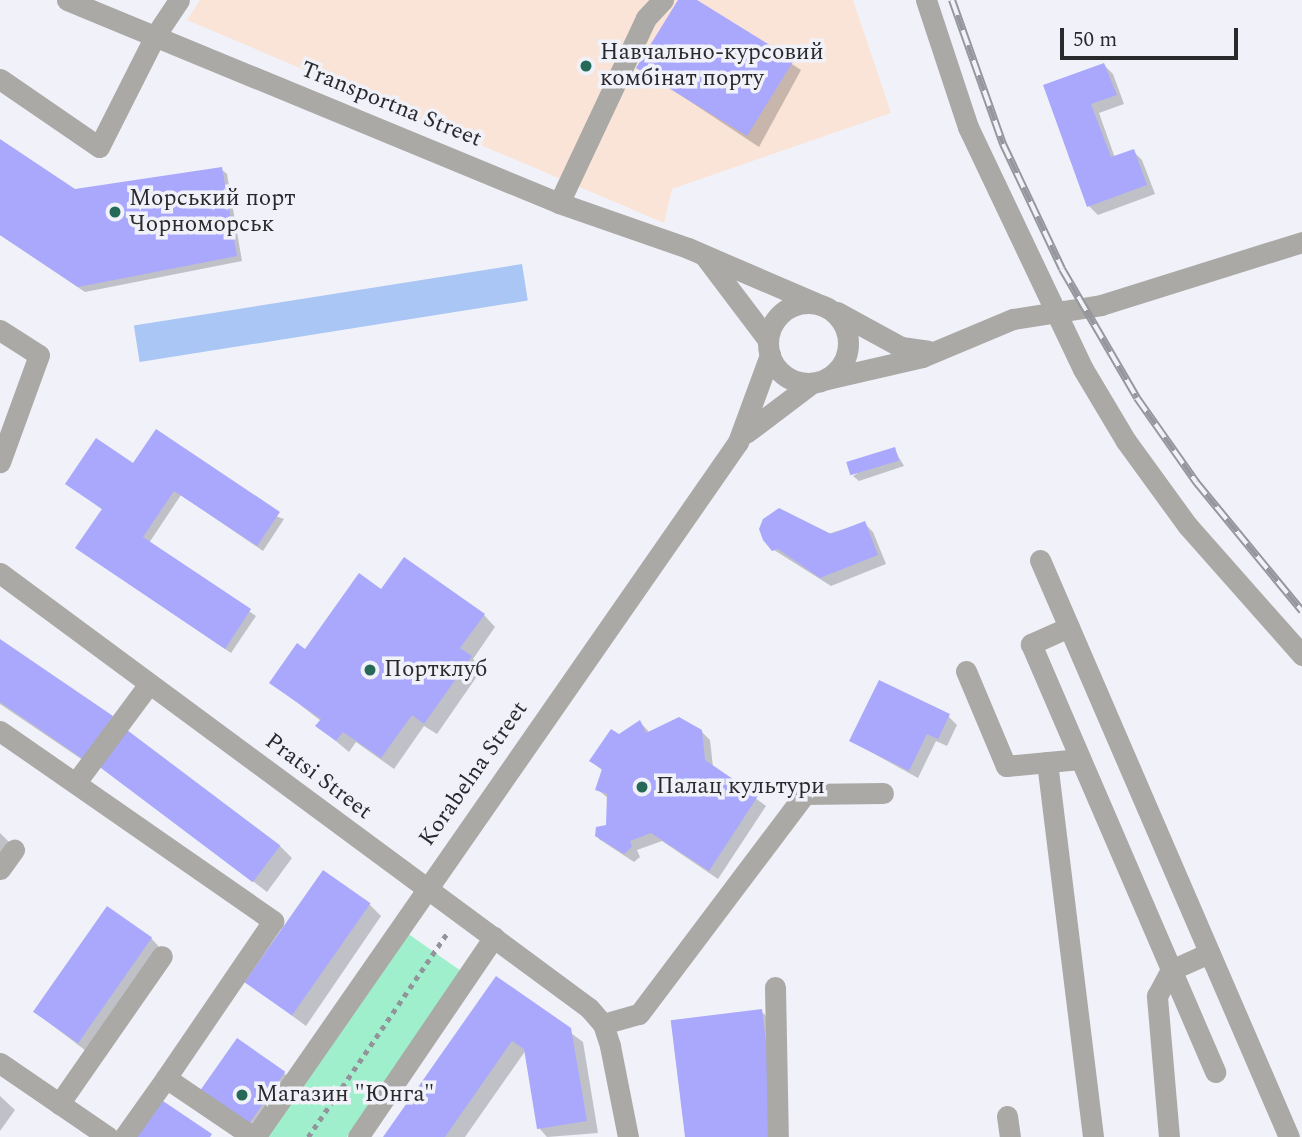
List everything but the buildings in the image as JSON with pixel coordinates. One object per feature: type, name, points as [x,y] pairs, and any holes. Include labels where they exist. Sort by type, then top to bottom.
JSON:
[{"type":"street","name":"Transportna Street","points":[[67,0],[559,203],[698,253],[823,306],[901,346],[941,350]]},
{"type":"street","points":[[0,79],[99,147],[155,36],[179,0]]},
{"type":"street","points":[[559,203],[646,18],[663,0]]},
{"type":"street","points":[[926,0],[968,127],[1054,311],[1126,441],[1187,524],[1302,655]]},
{"type":"street","points":[[769,347],[787,377],[819,381],[941,350],[1013,319],[1148,292],[1302,242]]},
{"type":"street","name":"Transportna Street","points":[[698,253],[718,271],[769,347]]},
{"type":"street","points":[[791,306],[823,306],[842,320],[849,343],[846,358],[738,442],[780,313],[791,306]]},
{"type":"street","points":[[0,330],[39,355],[0,462]]},
{"type":"street","name":"Korabelna Street","points":[[254,1137],[738,442]]},
{"type":"street","points":[[1040,560],[1289,1137]]},
{"type":"street","name":"Pratsi Street","points":[[0,573],[589,1008],[603,1024]]},
{"type":"street","points":[[1069,627],[1031,644],[1215,1072]]},
{"type":"street","points":[[966,671],[1006,766],[1080,759]]},
{"type":"street","points":[[77,781],[149,684]]},
{"type":"street","points":[[0,731],[77,781],[274,921],[124,1137]]},
{"type":"street","points":[[1047,762],[1093,1137]]},
{"type":"street","points":[[628,1137],[603,1024],[639,1014],[805,794],[883,793]]},
{"type":"street","points":[[0,869],[13,850]]},
{"type":"street","points":[[358,1137],[494,937]]},
{"type":"street","points":[[1169,1137],[1157,996],[1171,970],[1209,953]]},
{"type":"street","points":[[59,1104],[162,956]]},
{"type":"street","points":[[775,987],[778,1137]]},
{"type":"street","points":[[0,1063],[108,1137]]},
{"type":"street","points":[[166,1078],[254,1137]]},
{"type":"path","points":[[308,1137],[460,914]]},
{"type":"shaded area","name":"Навчально-курсовий комбінат порту","points":[[200,0],[853,0],[891,113],[672,189],[664,223],[187,20]]},
{"type":"green space","points":[[407,933],[461,971],[347,1137],[267,1137]]},
{"type":"water","points":[[522,264],[528,301],[140,362],[134,325]]},
{"type":"railway","points":[[952,0],[1003,144],[1062,269],[1137,398],[1196,482],[1302,611]]},
{"type":"place","name":"Навчально-курсовий комбінат порту","points":[[586,66]]},
{"type":"place","name":"Морський порт Чорноморськ","points":[[115,212]]},
{"type":"place","name":"Портклуб","points":[[370,670]]},
{"type":"place","name":"Палац культури","points":[[642,787]]},
{"type":"place","name":"Магазин \"Юнга\"","points":[[242,1095]]}]
